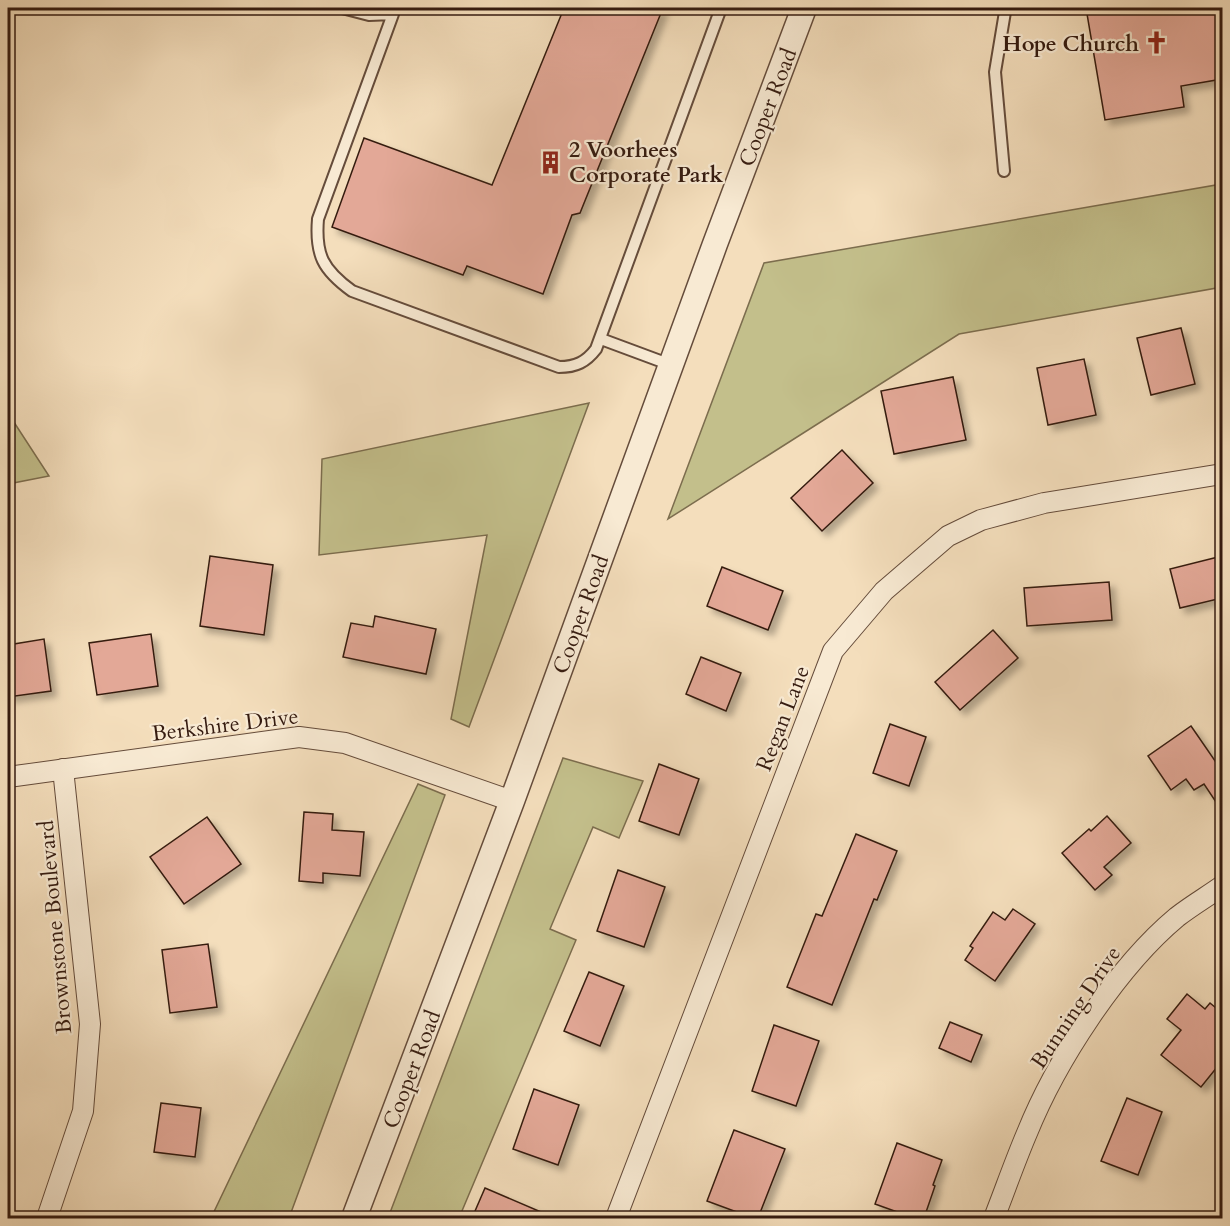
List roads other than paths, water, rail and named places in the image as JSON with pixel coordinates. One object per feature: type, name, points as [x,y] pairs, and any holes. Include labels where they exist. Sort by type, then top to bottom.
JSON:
[{"type":"street","name":"Cooper Road","points":[[354,1218],[512,801],[804,8]]},
{"type":"street","name":"Regan Lane","points":[[616,1218],[833,651],[892,584],[948,536],[981,520],[1044,503],[1222,474]]},
{"type":"street","name":"Berkshire Drive","points":[[8,777],[299,736],[345,743],[512,801]]},
{"type":"street","name":"Brownstone Boulevard","points":[[47,1218],[83,1111],[90,1024],[63,769]]},
{"type":"street","name":"Bunning Drive","points":[[994,1218],[1027,1131],[1066,1055],[1116,982],[1143,949],[1178,917],[1222,886]]},
{"type":"lane","points":[[342,8],[369,15],[393,14],[318,219],[316,240],[322,261],[334,279],[352,291],[559,367],[570,367],[589,358],[601,339],[722,8]]},
{"type":"lane","points":[[1004,171],[995,72],[1007,8]]},
{"type":"lane","points":[[601,339],[671,365]]},
{"type":"place","name":"Hope Church","points":[[1157,43]]},
{"type":"place","name":"2 Voorhees Corporate Park","points":[[551,162]]}]
